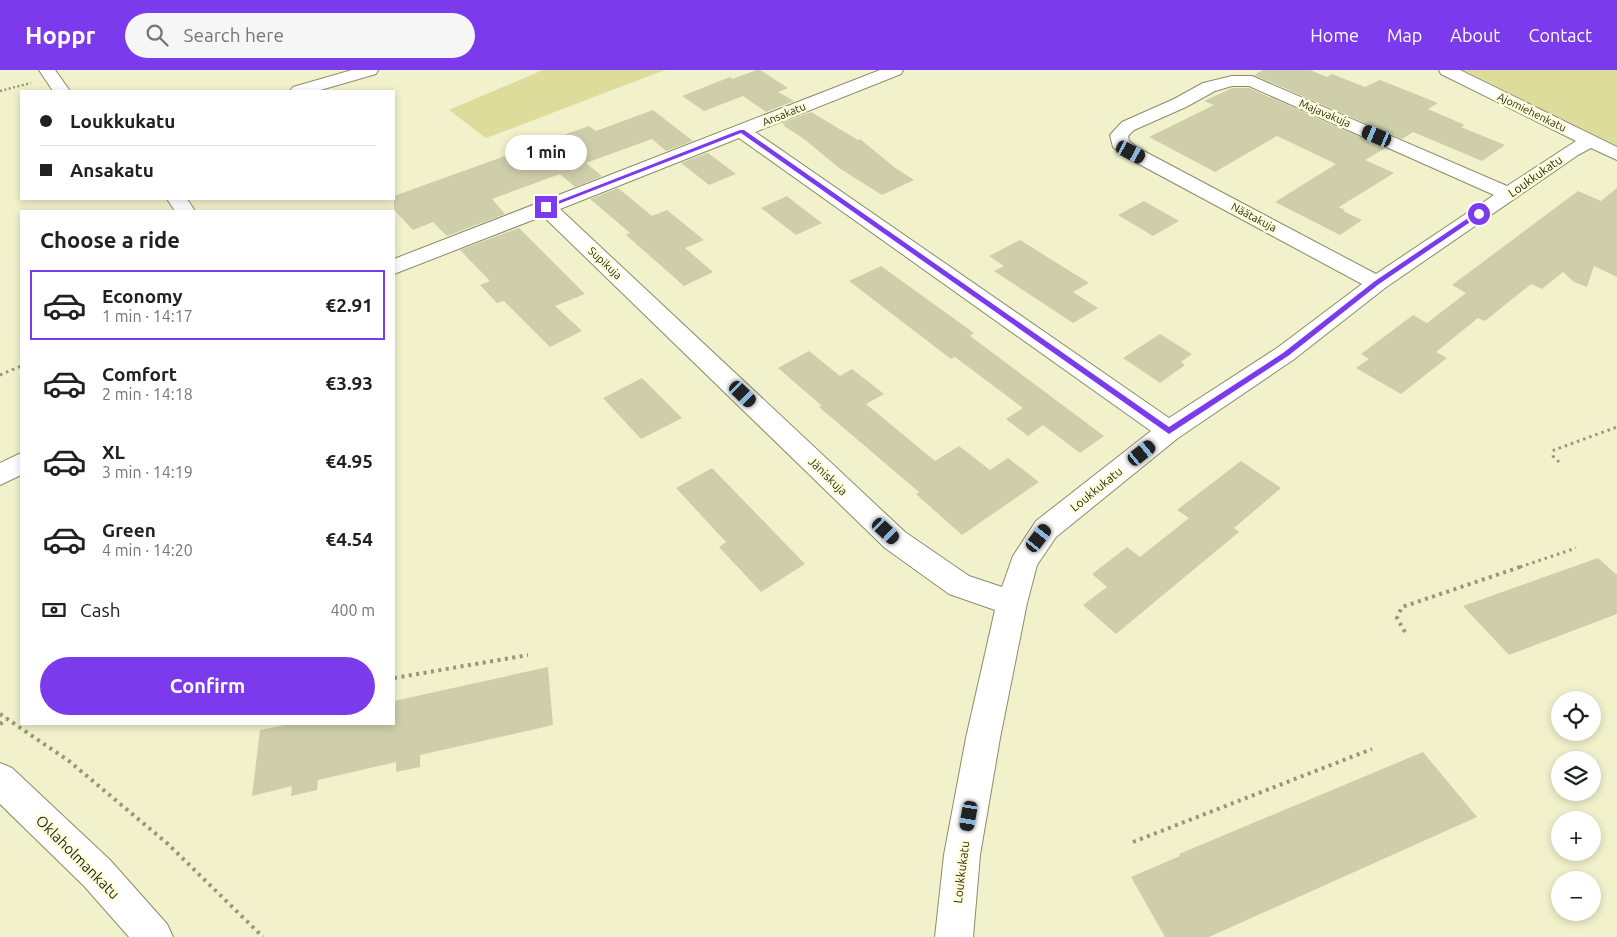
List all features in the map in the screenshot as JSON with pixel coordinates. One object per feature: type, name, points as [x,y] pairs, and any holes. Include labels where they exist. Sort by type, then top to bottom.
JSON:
[{"type":"street","points":[[302,90],[370,70]]},
{"type":"street","name":"Ansakatu","points":[[395,267],[895,70]]},
{"type":"street","name":"Ajomiehenkatu","points":[[1447,70],[1617,154]]},
{"type":"street","name":"Majavakuja","points":[[1131,152],[1118,139],[1119,135],[1128,126],[1218,84],[1239,80],[1252,81],[1509,194]]},
{"type":"street","points":[[742,131],[1169,431]]},
{"type":"street","name":"Loukkukatu","points":[[954,937],[962,856],[983,738],[1012,604],[1023,564],[1046,529],[1169,431],[1285,354],[1377,283],[1571,151],[1591,141]]},
{"type":"street","name":"Näätakuja","points":[[1131,152],[1377,283]]},
{"type":"street","name":"Supikuja","points":[[546,207],[664,319]]},
{"type":"street","name":"Jäniskuja","points":[[664,319],[896,540],[959,585],[1012,604]]},
{"type":"street","points":[[0,475],[20,464]]},
{"type":"street","name":"Oklaholmankatu","points":[[0,780],[97,873],[154,937]]},
{"type":"path","points":[[0,91],[53,79]]},
{"type":"path","points":[[0,375],[20,366]]},
{"type":"path","points":[[1558,462],[1553,456],[1554,450],[1617,427]]},
{"type":"path","points":[[1405,632],[1397,618],[1402,607],[1576,548]]},
{"type":"path","points":[[395,678],[528,655]]},
{"type":"path","points":[[0,714],[69,761],[168,844],[263,937]]},
{"type":"path","points":[[0,724],[7,719]]},
{"type":"path","points":[[1133,842],[1372,749]]},
{"type":"shaded area","points":[[543,70],[665,70],[486,138],[449,110]]},
{"type":"shaded area","points":[[1463,70],[1617,70],[1617,146]]},
{"type":"building","points":[[760,70],[788,88],[778,92],[794,101],[766,112],[743,96],[704,111],[682,96],[730,77],[732,79]]},
{"type":"building","points":[[1263,70],[1310,70],[1327,77],[1332,74],[1365,87],[1380,80],[1438,103],[1428,109],[1465,125],[1461,127],[1505,145],[1482,161],[1413,132],[1402,139],[1254,75]]},
{"type":"building","points":[[1232,88],[1249,88],[1385,148],[1365,160],[1394,173],[1339,207],[1345,210],[1343,211],[1362,220],[1340,235],[1275,202],[1336,164],[1277,136],[1215,172],[1149,137],[1214,105],[1204,101]]},
{"type":"building","points":[[653,110],[693,141],[666,151],[652,139],[586,163],[602,176],[575,187],[560,174],[492,199],[505,214],[447,236],[433,222],[413,230],[394,210],[395,196],[589,126],[596,131]]},
{"type":"building","points":[[811,112],[858,140],[860,139],[894,167],[914,180],[882,195],[839,168],[782,123]]},
{"type":"building","points":[[708,153],[736,174],[709,185],[681,163]]},
{"type":"building","points":[[618,188],[652,216],[667,210],[704,240],[685,248],[713,272],[684,286],[626,235],[630,233],[590,199]]},
{"type":"building","points":[[1617,188],[1617,277],[1594,266],[1587,287],[1574,282],[1563,272],[1542,289],[1531,284],[1485,321],[1478,318],[1436,352],[1447,358],[1401,394],[1356,368],[1369,359],[1361,354],[1413,315],[1427,323],[1466,293],[1452,285],[1578,191],[1601,201]]},
{"type":"building","points":[[787,196],[822,223],[796,235],[761,208]]},
{"type":"building","points":[[1144,201],[1179,221],[1153,236],[1118,215]]},
{"type":"building","points":[[519,228],[585,294],[555,306],[582,331],[550,347],[504,301],[497,303],[480,285],[490,281],[460,250]]},
{"type":"building","points":[[1020,240],[1089,283],[1073,292],[1098,308],[1073,323],[994,271],[1004,266],[989,256]]},
{"type":"building","points":[[881,266],[974,333],[970,336],[1104,436],[1080,453],[1043,425],[1028,436],[1006,419],[1023,408],[955,357],[951,359],[849,281]]},
{"type":"building","points":[[1160,334],[1192,354],[1181,362],[1185,365],[1160,383],[1123,358]]},
{"type":"building","points":[[809,351],[840,376],[852,369],[884,394],[866,404],[935,461],[959,446],[990,470],[1008,458],[1039,482],[962,535],[916,494],[919,492],[819,407],[822,406],[778,368]]},
{"type":"building","points":[[642,378],[682,418],[641,439],[603,398]]},
{"type":"building","points":[[1241,461],[1281,488],[1234,528],[1239,532],[1116,634],[1083,605],[1107,587],[1092,574],[1127,547],[1140,557],[1189,518],[1177,510]]},
{"type":"building","points":[[712,468],[805,564],[761,592],[719,547],[726,542],[676,488]]},
{"type":"building","points":[[1598,558],[1617,575],[1617,614],[1509,655],[1463,606]]},
{"type":"building","points":[[548,667],[553,725],[420,755],[420,767],[396,772],[396,762],[318,780],[317,790],[291,796],[292,786],[252,796],[260,730],[285,725],[395,725],[395,701]]},
{"type":"building","points":[[1423,752],[1477,817],[1209,937],[1165,937],[1131,877],[1180,856],[1179,854]]},
{"type":"route","points":[[546,207],[742,131],[1169,431],[1285,354],[1377,283],[1479,214]]}]
